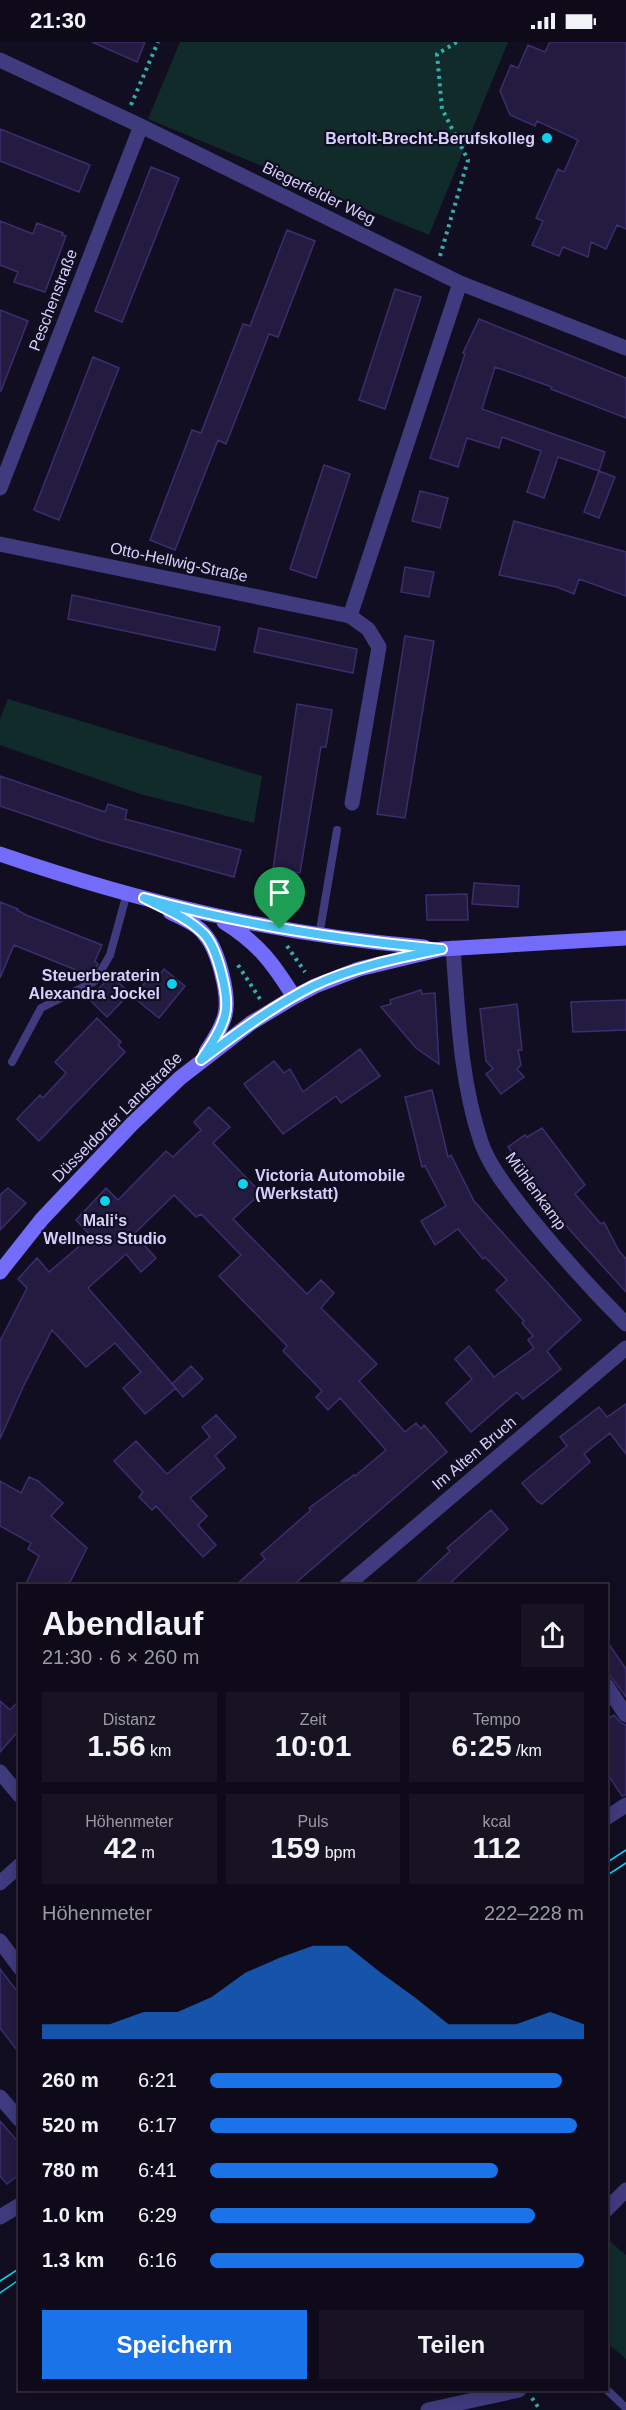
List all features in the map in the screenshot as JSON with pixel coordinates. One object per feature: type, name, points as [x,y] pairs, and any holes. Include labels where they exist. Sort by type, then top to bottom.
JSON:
[{"type":"main road","points":[[0,854],[127,894],[217,917],[319,936],[448,948]]},
{"type":"main road","points":[[144,898],[198,928],[205,934],[217,956],[225,992],[226,1014],[201,1060]]},
{"type":"main road","points":[[217,917],[256,944],[277,969],[294,997]]},
{"type":"main road","name":"Düsseldorfer Landstraße","points":[[0,1272],[42,1219],[180,1077],[251,1023],[294,997],[315,986],[360,969],[448,948],[626,938]]},
{"type":"street","name":"Biegerfelder Weg","points":[[0,60],[125,118],[460,283],[626,348]]},
{"type":"street","name":"Peschenstraße","points":[[0,488],[141,126]]},
{"type":"street","points":[[352,803],[379,647],[368,629],[350,616],[460,283]]},
{"type":"street","name":"Otto-Hellwig-Straße","points":[[0,544],[350,616]]},
{"type":"street","name":"Mühlenkamp","points":[[448,948],[465,1081],[482,1144],[494,1168],[520,1205],[583,1281],[626,1324]]},
{"type":"street","name":"Im Alten Bruch","points":[[348,1584],[626,1348]]},
{"type":"street","points":[[608,1688],[626,1715]]},
{"type":"street","points":[[0,1772],[18,1794]]},
{"type":"street","points":[[608,1817],[626,1805]]},
{"type":"street","points":[[0,1883],[18,1867]]},
{"type":"street","points":[[0,1941],[18,1965]]},
{"type":"street","points":[[0,2097],[18,2118]]},
{"type":"street","points":[[608,2208],[626,2190]]},
{"type":"street","points":[[0,2217],[18,2206]]},
{"type":"street","points":[[428,2410],[514,2391]]},
{"type":"lane","points":[[319,936],[337,830]]},
{"type":"lane","points":[[12,1062],[41,1008],[95,981],[110,955],[127,894]]},
{"type":"lane","points":[[607,2391],[626,2408]]},
{"type":"path","points":[[125,118],[159,42]]},
{"type":"path","points":[[435,271],[468,160],[442,109],[437,54],[457,42]]},
{"type":"path","points":[[280,929],[283,940],[315,986]]},
{"type":"green space","points":[[180,42],[508,42],[429,235],[148,119]]},
{"type":"green space","points":[[8,699],[262,776],[254,823],[140,794],[0,745],[0,719]]},
{"type":"green space","points":[[608,2240],[626,2255],[626,2359],[608,2344]]},
{"type":"building","points":[[92,42],[145,42],[137,62]]},
{"type":"building","name":"Bertolt-Brecht-Berufskolleg","points":[[550,42],[626,42],[626,229],[617,225],[606,249],[591,242],[588,257],[563,247],[559,256],[532,245],[543,221],[536,218],[558,169],[564,172],[578,140],[537,121],[535,126],[510,115],[500,91],[511,65],[518,68],[528,45],[545,52]]},
{"type":"building","points":[[0,129],[90,165],[79,192],[0,161]]},
{"type":"building","points":[[151,167],[179,178],[122,322],[95,311]]},
{"type":"building","points":[[0,221],[33,234],[37,223],[66,236],[45,292],[14,282],[18,272],[0,265]]},
{"type":"building","points":[[287,230],[315,241],[278,337],[269,334],[226,444],[218,440],[175,550],[150,540],[192,430],[201,433],[243,324],[250,326]]},
{"type":"building","points":[[395,289],[421,297],[385,409],[359,400]]},
{"type":"building","points":[[0,310],[28,321],[1,391],[0,391]]},
{"type":"building","points":[[479,319],[626,378],[626,418],[551,389],[552,387],[495,367],[482,409],[605,452],[599,471],[558,457],[544,498],[527,492],[541,451],[502,437],[499,448],[467,438],[458,467],[430,458],[465,354],[463,353]]},
{"type":"building","points":[[93,357],[119,368],[59,520],[34,510]]},
{"type":"building","points":[[324,465],[350,474],[316,578],[290,569]]},
{"type":"building","points":[[599,471],[615,477],[599,518],[584,512]]},
{"type":"building","points":[[420,491],[448,498],[440,528],[412,521]]},
{"type":"building","points":[[514,521],[626,552],[626,596],[579,579],[574,594],[557,587],[499,575]]},
{"type":"building","points":[[405,567],[434,572],[429,597],[401,592]]},
{"type":"building","points":[[72,595],[220,627],[215,650],[68,619]]},
{"type":"building","points":[[259,628],[357,649],[353,673],[254,652]]},
{"type":"building","points":[[405,636],[434,641],[405,818],[377,814]]},
{"type":"building","points":[[297,704],[332,710],[326,747],[321,747],[300,873],[273,869]]},
{"type":"building","points":[[0,776],[105,812],[108,804],[127,810],[125,819],[241,850],[234,877],[100,840],[0,806]]},
{"type":"building","points":[[474,883],[519,886],[518,907],[472,904]]},
{"type":"building","points":[[467,894],[468,920],[427,920],[426,895]]},
{"type":"building","points":[[0,902],[26,915],[102,945],[95,961],[98,964],[91,976],[14,945],[0,978]]},
{"type":"building","points":[[164,969],[185,986],[159,1018],[133,997],[148,979],[153,983]]},
{"type":"building","points":[[107,972],[130,993],[107,1017],[89,999],[105,982],[103,981]]},
{"type":"building","points":[[421,990],[422,994],[435,993],[439,1064],[416,1048],[381,1007],[391,1004],[390,1000]]},
{"type":"building","points":[[626,1000],[626,1030],[573,1032],[571,1002]]},
{"type":"building","points":[[517,1004],[522,1050],[518,1050],[521,1065],[517,1069],[524,1077],[501,1094],[486,1074],[493,1069],[486,1061],[480,1009]]},
{"type":"building","points":[[97,1018],[121,1042],[118,1045],[125,1052],[39,1141],[17,1119],[40,1095],[43,1098],[66,1073],[55,1062]]},
{"type":"building","points":[[360,1049],[380,1076],[341,1103],[336,1096],[283,1134],[244,1084],[274,1061],[284,1073],[290,1069],[303,1092]]},
{"type":"building","points":[[432,1090],[448,1157],[451,1155],[474,1201],[581,1320],[547,1351],[561,1369],[523,1399],[517,1392],[471,1432],[446,1403],[472,1379],[455,1359],[469,1346],[494,1377],[534,1348],[528,1340],[533,1336],[522,1323],[524,1321],[496,1290],[507,1280],[485,1257],[483,1259],[458,1229],[435,1245],[421,1221],[446,1206],[425,1166],[422,1167],[405,1097]]},
{"type":"building","points":[[209,1107],[230,1127],[213,1143],[261,1193],[233,1219],[307,1294],[321,1280],[334,1293],[321,1308],[377,1364],[359,1381],[405,1432],[416,1423],[421,1429],[424,1425],[447,1452],[294,1584],[237,1584],[265,1559],[261,1554],[311,1510],[309,1508],[355,1476],[386,1450],[340,1398],[328,1410],[316,1397],[322,1391],[283,1351],[287,1346],[219,1276],[241,1255],[201,1214],[196,1217],[174,1195],[134,1234],[156,1258],[141,1272],[126,1254],[88,1288],[176,1388],[145,1414],[123,1388],[141,1372],[115,1343],[86,1367],[52,1330],[0,1439],[0,1341],[27,1288],[18,1279],[37,1258],[49,1272],[91,1236],[76,1220],[106,1188],[118,1200],[166,1151],[173,1157],[201,1130],[194,1122]]},
{"type":"building","points":[[542,1128],[585,1185],[575,1194],[601,1224],[604,1222],[619,1251],[626,1259],[626,1292],[540,1197],[510,1158],[514,1155],[508,1147],[525,1135],[527,1137]]},
{"type":"building","points":[[8,1188],[26,1203],[0,1230],[0,1195]]},
{"type":"building","points":[[191,1366],[203,1379],[183,1397],[172,1384]]},
{"type":"building","points":[[626,1404],[626,1454],[610,1433],[584,1454],[590,1462],[542,1504],[537,1501],[522,1483],[567,1446],[560,1437],[599,1407],[607,1417]]},
{"type":"building","points":[[216,1415],[236,1437],[215,1456],[225,1468],[190,1498],[207,1516],[198,1525],[216,1545],[203,1557],[156,1506],[152,1510],[139,1497],[143,1492],[114,1461],[136,1441],[167,1474],[210,1437],[202,1427]]},
{"type":"building","points":[[29,1477],[38,1481],[63,1503],[51,1516],[87,1548],[69,1584],[26,1584],[39,1556],[28,1549],[31,1543],[0,1526],[0,1481],[21,1493]]},
{"type":"building","points":[[491,1510],[508,1529],[449,1584],[415,1584],[450,1551],[447,1548]]},
{"type":"building","points":[[608,1643],[626,1669],[626,1697],[608,1673]]},
{"type":"building","points":[[0,1701],[10,1710],[18,1702],[18,1731],[0,1752]]},
{"type":"building","points":[[614,1715],[626,1725],[626,1795],[622,1796],[608,1775],[608,1719]]},
{"type":"building","points":[[0,1969],[18,1992],[18,2051],[0,2028]]},
{"type":"building","points":[[0,2121],[18,2142],[18,2176],[7,2184],[0,2176]]},
{"type":"tram line","points":[[608,1862],[626,1850]]},
{"type":"tram line","points":[[608,1875],[626,1863]]},
{"type":"tram line","points":[[0,2281],[18,2269]]},
{"type":"tram line","points":[[0,2293],[18,2280]]},
{"type":"place","name":"Bertolt-Brecht-Berufskolleg","points":[[547,138]]},
{"type":"place","name":"Steuerberaterin Alexandra Jockel","points":[[172,984]]},
{"type":"place","name":"Victoria Automobile (Werkstatt)","points":[[243,1184]]},
{"type":"place","name":"Mali‘s Wellness Studio","points":[[105,1201]]},
{"type":"route","points":[[144,898],[217,917],[280,929],[379,944],[442,949],[401,957],[315,986],[251,1023],[201,1060],[226,1014],[225,992],[217,956],[205,934],[190,922],[144,898]]}]
